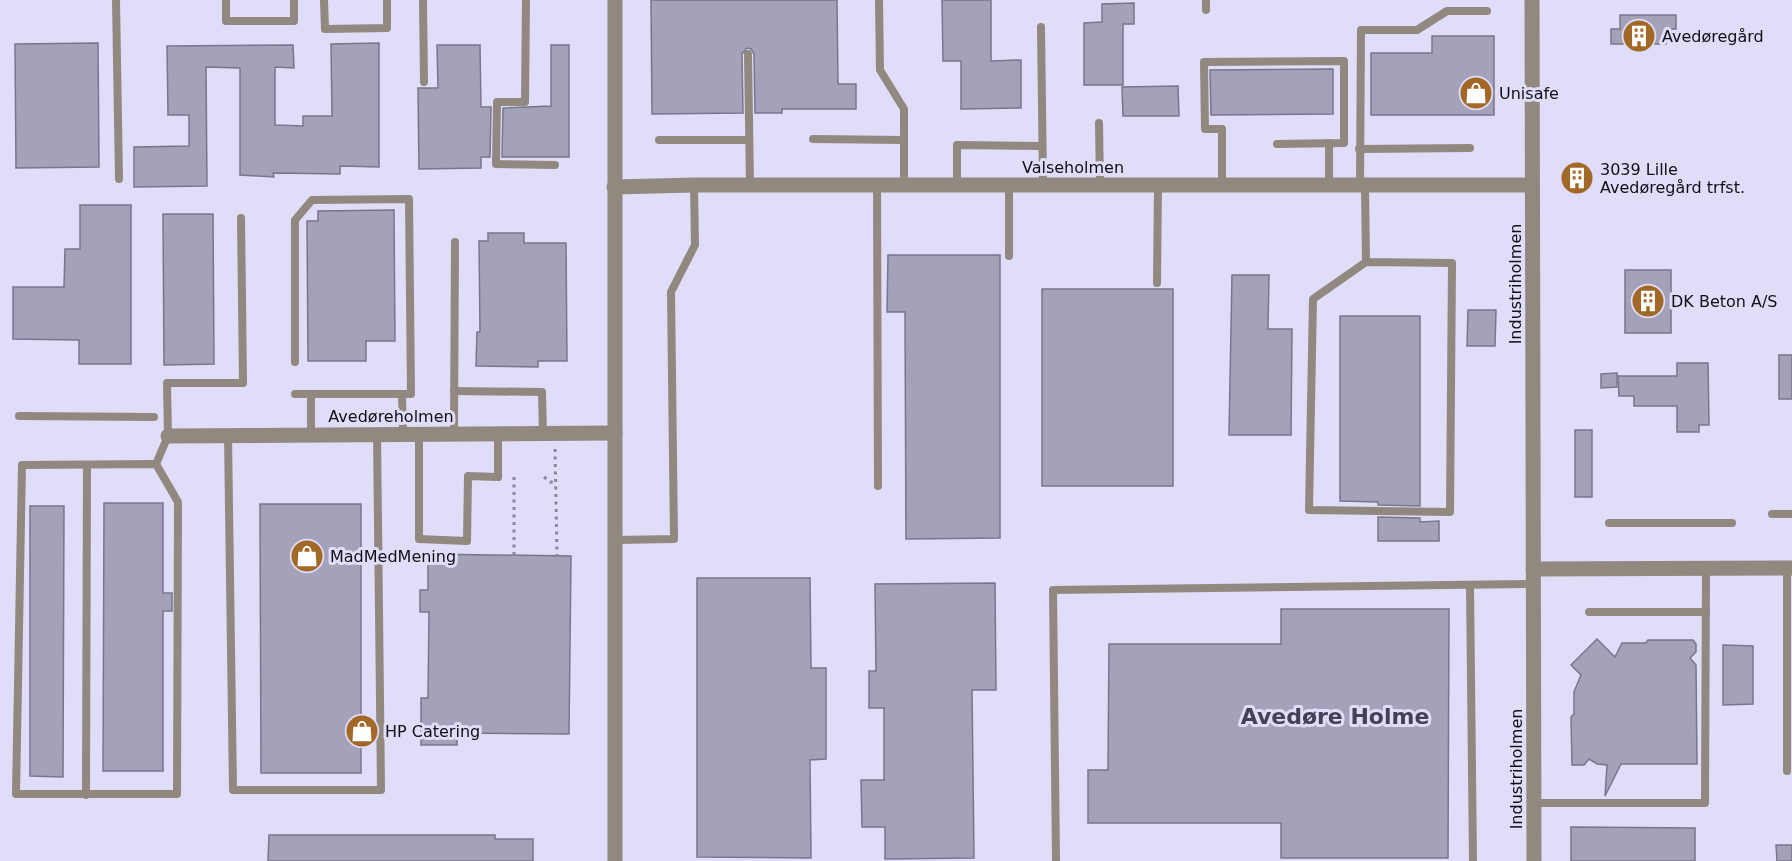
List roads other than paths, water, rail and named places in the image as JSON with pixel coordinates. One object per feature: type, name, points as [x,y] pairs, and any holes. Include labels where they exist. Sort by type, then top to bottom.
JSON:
[{"type":"street","points":[[615,0],[615,861]]},
{"type":"street","name":"Industriholmen","points":[[1532,0],[1534,861]]},
{"type":"street","name":"Valseholmen","points":[[614,187],[694,185],[1532,185]]},
{"type":"street","name":"Avedøreholmen","points":[[168,436],[615,433]]},
{"type":"street","points":[[1533,577],[1706,568],[1789,568]]},
{"type":"lane","points":[[116,0],[119,179]]},
{"type":"lane","points":[[226,0],[226,21],[294,21],[294,0]]},
{"type":"lane","points":[[324,0],[325,29],[387,28],[387,0]]},
{"type":"lane","points":[[423,0],[424,82]]},
{"type":"lane","points":[[526,0],[525,102],[497,102],[496,164],[555,165]]},
{"type":"lane","points":[[879,0],[880,70],[904,109],[904,185]]},
{"type":"lane","points":[[1206,0],[1206,10]]},
{"type":"lane","points":[[1366,262],[1359,149],[1361,30],[1417,30],[1447,11],[1487,11]]},
{"type":"lane","points":[[1041,27],[1043,185]]},
{"type":"lane","points":[[748,54],[750,186]]},
{"type":"lane","points":[[1222,185],[1222,129],[1204,129],[1204,62],[1344,61],[1344,143],[1277,144]]},
{"type":"lane","points":[[1099,123],[1100,185]]},
{"type":"lane","points":[[813,139],[904,140]]},
{"type":"lane","points":[[659,140],[750,140]]},
{"type":"lane","points":[[1329,143],[1329,185]]},
{"type":"lane","points":[[957,185],[957,146],[1042,146]]},
{"type":"lane","points":[[1359,149],[1470,148]]},
{"type":"lane","points":[[616,540],[674,539],[671,292],[695,244],[694,185]]},
{"type":"lane","points":[[877,185],[878,486]]},
{"type":"lane","points":[[1009,185],[1009,256]]},
{"type":"lane","points":[[1157,283],[1158,185]]},
{"type":"lane","points":[[295,362],[295,220],[312,200],[409,199],[411,394],[295,394]]},
{"type":"lane","points":[[156,464],[168,436],[167,383],[243,383],[242,218]]},
{"type":"lane","points":[[454,434],[455,242]]},
{"type":"lane","points":[[1366,262],[1452,263],[1450,512],[1309,510],[1313,299],[1366,262]]},
{"type":"lane","points":[[454,391],[542,392],[549,433]]},
{"type":"lane","points":[[311,394],[311,435]]},
{"type":"lane","points":[[402,394],[403,434]]},
{"type":"lane","points":[[19,416],[154,417]]},
{"type":"lane","points":[[228,435],[233,790],[381,790],[377,434]]},
{"type":"lane","points":[[419,434],[419,539],[467,541],[468,476],[498,477],[498,434]]},
{"type":"lane","points":[[156,464],[178,502],[177,794],[16,794],[22,465],[156,464]]},
{"type":"lane","points":[[86,795],[87,465]]},
{"type":"lane","points":[[1772,514],[1792,514]]},
{"type":"lane","points":[[1609,523],[1732,523]]},
{"type":"lane","points":[[1534,803],[1706,803],[1706,568]]},
{"type":"lane","points":[[1787,771],[1789,568]]},
{"type":"lane","points":[[1056,861],[1053,590],[1470,585],[1533,577]]},
{"type":"lane","points":[[1470,585],[1473,861]]},
{"type":"lane","points":[[1589,612],[1706,612]]},
{"type":"place","name":"Avedøregård","points":[[1639,36]]},
{"type":"place","name":"Unisafe","points":[[1476,93]]},
{"type":"place","name":"3039 Lille Avedøregård trfst.","points":[[1577,178]]},
{"type":"place","name":"DK Beton A/S","points":[[1648,301]]},
{"type":"place","name":"MadMedMening","points":[[307,556]]},
{"type":"place","name":"HP Catering","points":[[362,731]]},
{"type":"district","name":"Avedøre Holme","points":[[1335,716]]}]
